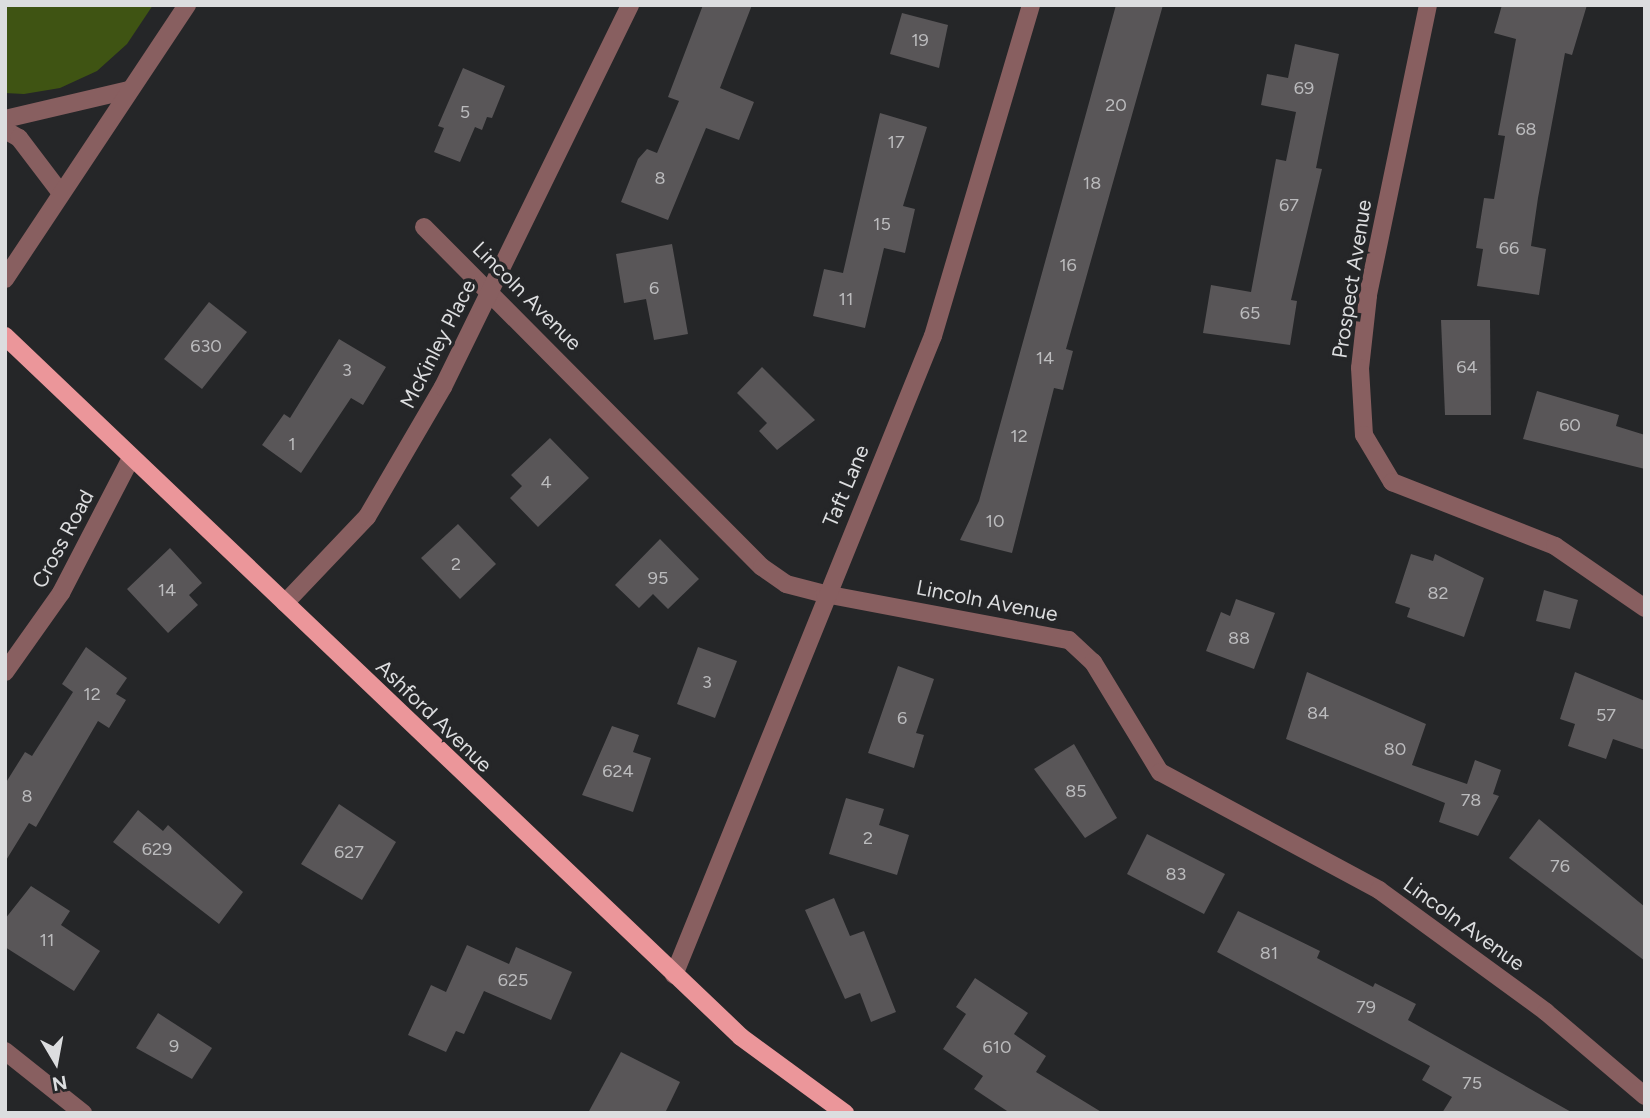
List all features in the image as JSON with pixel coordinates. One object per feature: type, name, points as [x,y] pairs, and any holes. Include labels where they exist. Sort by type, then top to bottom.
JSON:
[{"type":"main road","name":"Ashford Avenue","points":[[5,336],[741,1037],[845,1113]]},
{"type":"street","points":[[5,279],[60,192],[187,5]]},
{"type":"street","name":"McKinley Place","points":[[285,603],[367,517],[491,290],[630,5]]},
{"type":"street","name":"Taft Lane","points":[[674,975],[825,594],[933,336],[1031,5]]},
{"type":"street","name":"Prospect Avenue","points":[[1427,5],[1368,296],[1360,368],[1364,435],[1392,482],[1555,546],[1645,608]]},
{"type":"street","points":[[5,119],[129,90]]},
{"type":"street","points":[[5,130],[19,138],[60,192]]},
{"type":"street","name":"Lincoln Avenue","points":[[424,227],[491,290],[762,567],[786,583],[825,594],[1069,640],[1093,662],[1160,772],[1380,890],[1546,1012],[1645,1096]]},
{"type":"street","name":"Cross Road","points":[[5,672],[61,593],[131,458]]},
{"type":"street","points":[[5,1051],[83,1113]]},
{"type":"green space","points":[[5,5],[153,5],[127,44],[97,71],[60,88],[24,94],[5,93]]},
{"type":"building","points":[[703,5],[752,5],[720,88],[754,102],[739,140],[706,128],[668,220],[621,202],[638,159],[647,149],[657,153],[679,101],[668,97]]},
{"type":"building","points":[[1116,5],[1163,5],[1066,349],[1073,351],[1063,390],[1054,388],[1012,553],[960,540],[979,501]]},
{"type":"building","points":[[1502,5],[1587,5],[1572,55],[1565,53],[1538,198],[1531,246],[1546,249],[1539,295],[1477,286],[1483,249],[1476,248],[1484,198],[1494,199],[1505,136],[1498,135],[1516,39],[1494,33]]},
{"type":"building","points":[[902,13],[948,25],[939,68],[890,54]]},
{"type":"building","points":[[1295,44],[1339,54],[1316,168],[1322,169],[1291,300],[1297,301],[1290,345],[1203,333],[1211,285],[1251,292],[1276,159],[1286,161],[1296,112],[1261,105],[1267,74],[1288,78]]},
{"type":"building","points":[[463,68],[505,86],[492,118],[487,117],[482,130],[475,127],[460,162],[434,152],[444,128],[438,126]]},
{"type":"building","points":[[880,113],[927,127],[903,206],[915,209],[905,253],[884,248],[865,328],[813,316],[824,269],[843,273]]},
{"type":"building","points":[[672,244],[688,334],[654,340],[646,299],[624,303],[616,254]]},
{"type":"building","points":[[209,302],[247,332],[202,389],[164,359]]},
{"type":"building","points":[[1441,320],[1490,320],[1491,415],[1445,415]]},
{"type":"building","points":[[339,339],[386,367],[363,405],[351,398],[301,473],[262,445],[284,414],[290,418]]},
{"type":"building","points":[[762,367],[815,420],[777,450],[759,431],[767,423],[737,393]]},
{"type":"building","points":[[1537,391],[1619,415],[1616,426],[1645,435],[1645,469],[1523,439]]},
{"type":"building","points":[[550,438],[589,478],[538,527],[510,498],[522,486],[511,475]]},
{"type":"building","points":[[458,524],[496,564],[460,599],[421,558]]},
{"type":"building","points":[[660,539],[699,579],[668,609],[653,594],[639,608],[615,585]]},
{"type":"building","points":[[170,548],[202,583],[189,595],[198,605],[168,633],[127,589]]},
{"type":"building","points":[[1411,554],[1433,561],[1435,554],[1484,578],[1464,637],[1407,617],[1410,608],[1395,603]]},
{"type":"building","points":[[1544,590],[1578,600],[1570,629],[1536,621]]},
{"type":"building","points":[[1236,599],[1275,613],[1254,669],[1206,651],[1221,612],[1230,616]]},
{"type":"building","points":[[86,647],[127,678],[116,694],[126,700],[109,728],[98,721],[36,827],[29,823],[5,862],[5,784],[25,752],[32,756],[73,692],[62,684]]},
{"type":"building","points":[[698,647],[737,661],[715,718],[677,704]]},
{"type":"building","points":[[898,666],[934,679],[916,733],[924,735],[914,768],[868,753]]},
{"type":"building","points":[[1307,672],[1426,724],[1412,765],[1467,784],[1475,760],[1501,770],[1493,794],[1499,796],[1478,836],[1439,822],[1445,803],[1286,739]]},
{"type":"building","points":[[1575,672],[1645,701],[1645,750],[1613,739],[1606,759],[1568,746],[1575,724],[1560,719]]},
{"type":"building","points":[[612,726],[639,735],[633,752],[651,758],[633,812],[582,795]]},
{"type":"building","points":[[1074,744],[1117,818],[1085,838],[1034,769]]},
{"type":"building","points":[[846,798],[884,809],[879,825],[909,835],[897,875],[829,854]]},
{"type":"building","points":[[339,804],[396,842],[362,900],[301,864]]},
{"type":"building","points":[[138,810],[163,831],[168,825],[243,892],[219,924],[113,842]]},
{"type":"building","points":[[1539,819],[1645,907],[1645,961],[1509,858]]},
{"type":"building","points":[[1147,834],[1225,874],[1204,914],[1127,874]]},
{"type":"building","points":[[31,886],[70,911],[61,925],[100,951],[74,991],[5,947],[5,919]]},
{"type":"building","points":[[834,898],[850,936],[864,931],[896,1012],[871,1022],[860,993],[845,999],[805,910]]},
{"type":"building","points":[[1238,911],[1320,951],[1317,958],[1373,987],[1375,983],[1416,1004],[1408,1020],[1573,1113],[1442,1113],[1452,1097],[1422,1080],[1430,1066],[1217,952]]},
{"type":"building","points":[[467,945],[509,964],[516,947],[572,972],[551,1020],[484,991],[464,1034],[456,1031],[446,1052],[408,1035],[431,985],[446,992]]},
{"type":"building","points":[[975,978],[1028,1013],[1014,1034],[1046,1056],[1036,1072],[1103,1113],[1010,1113],[974,1089],[983,1076],[943,1049],[966,1014],[956,1007]]},
{"type":"building","points":[[158,1013],[212,1048],[192,1079],[136,1048]]},
{"type":"building","points":[[621,1052],[680,1082],[665,1113],[588,1113]]}]
